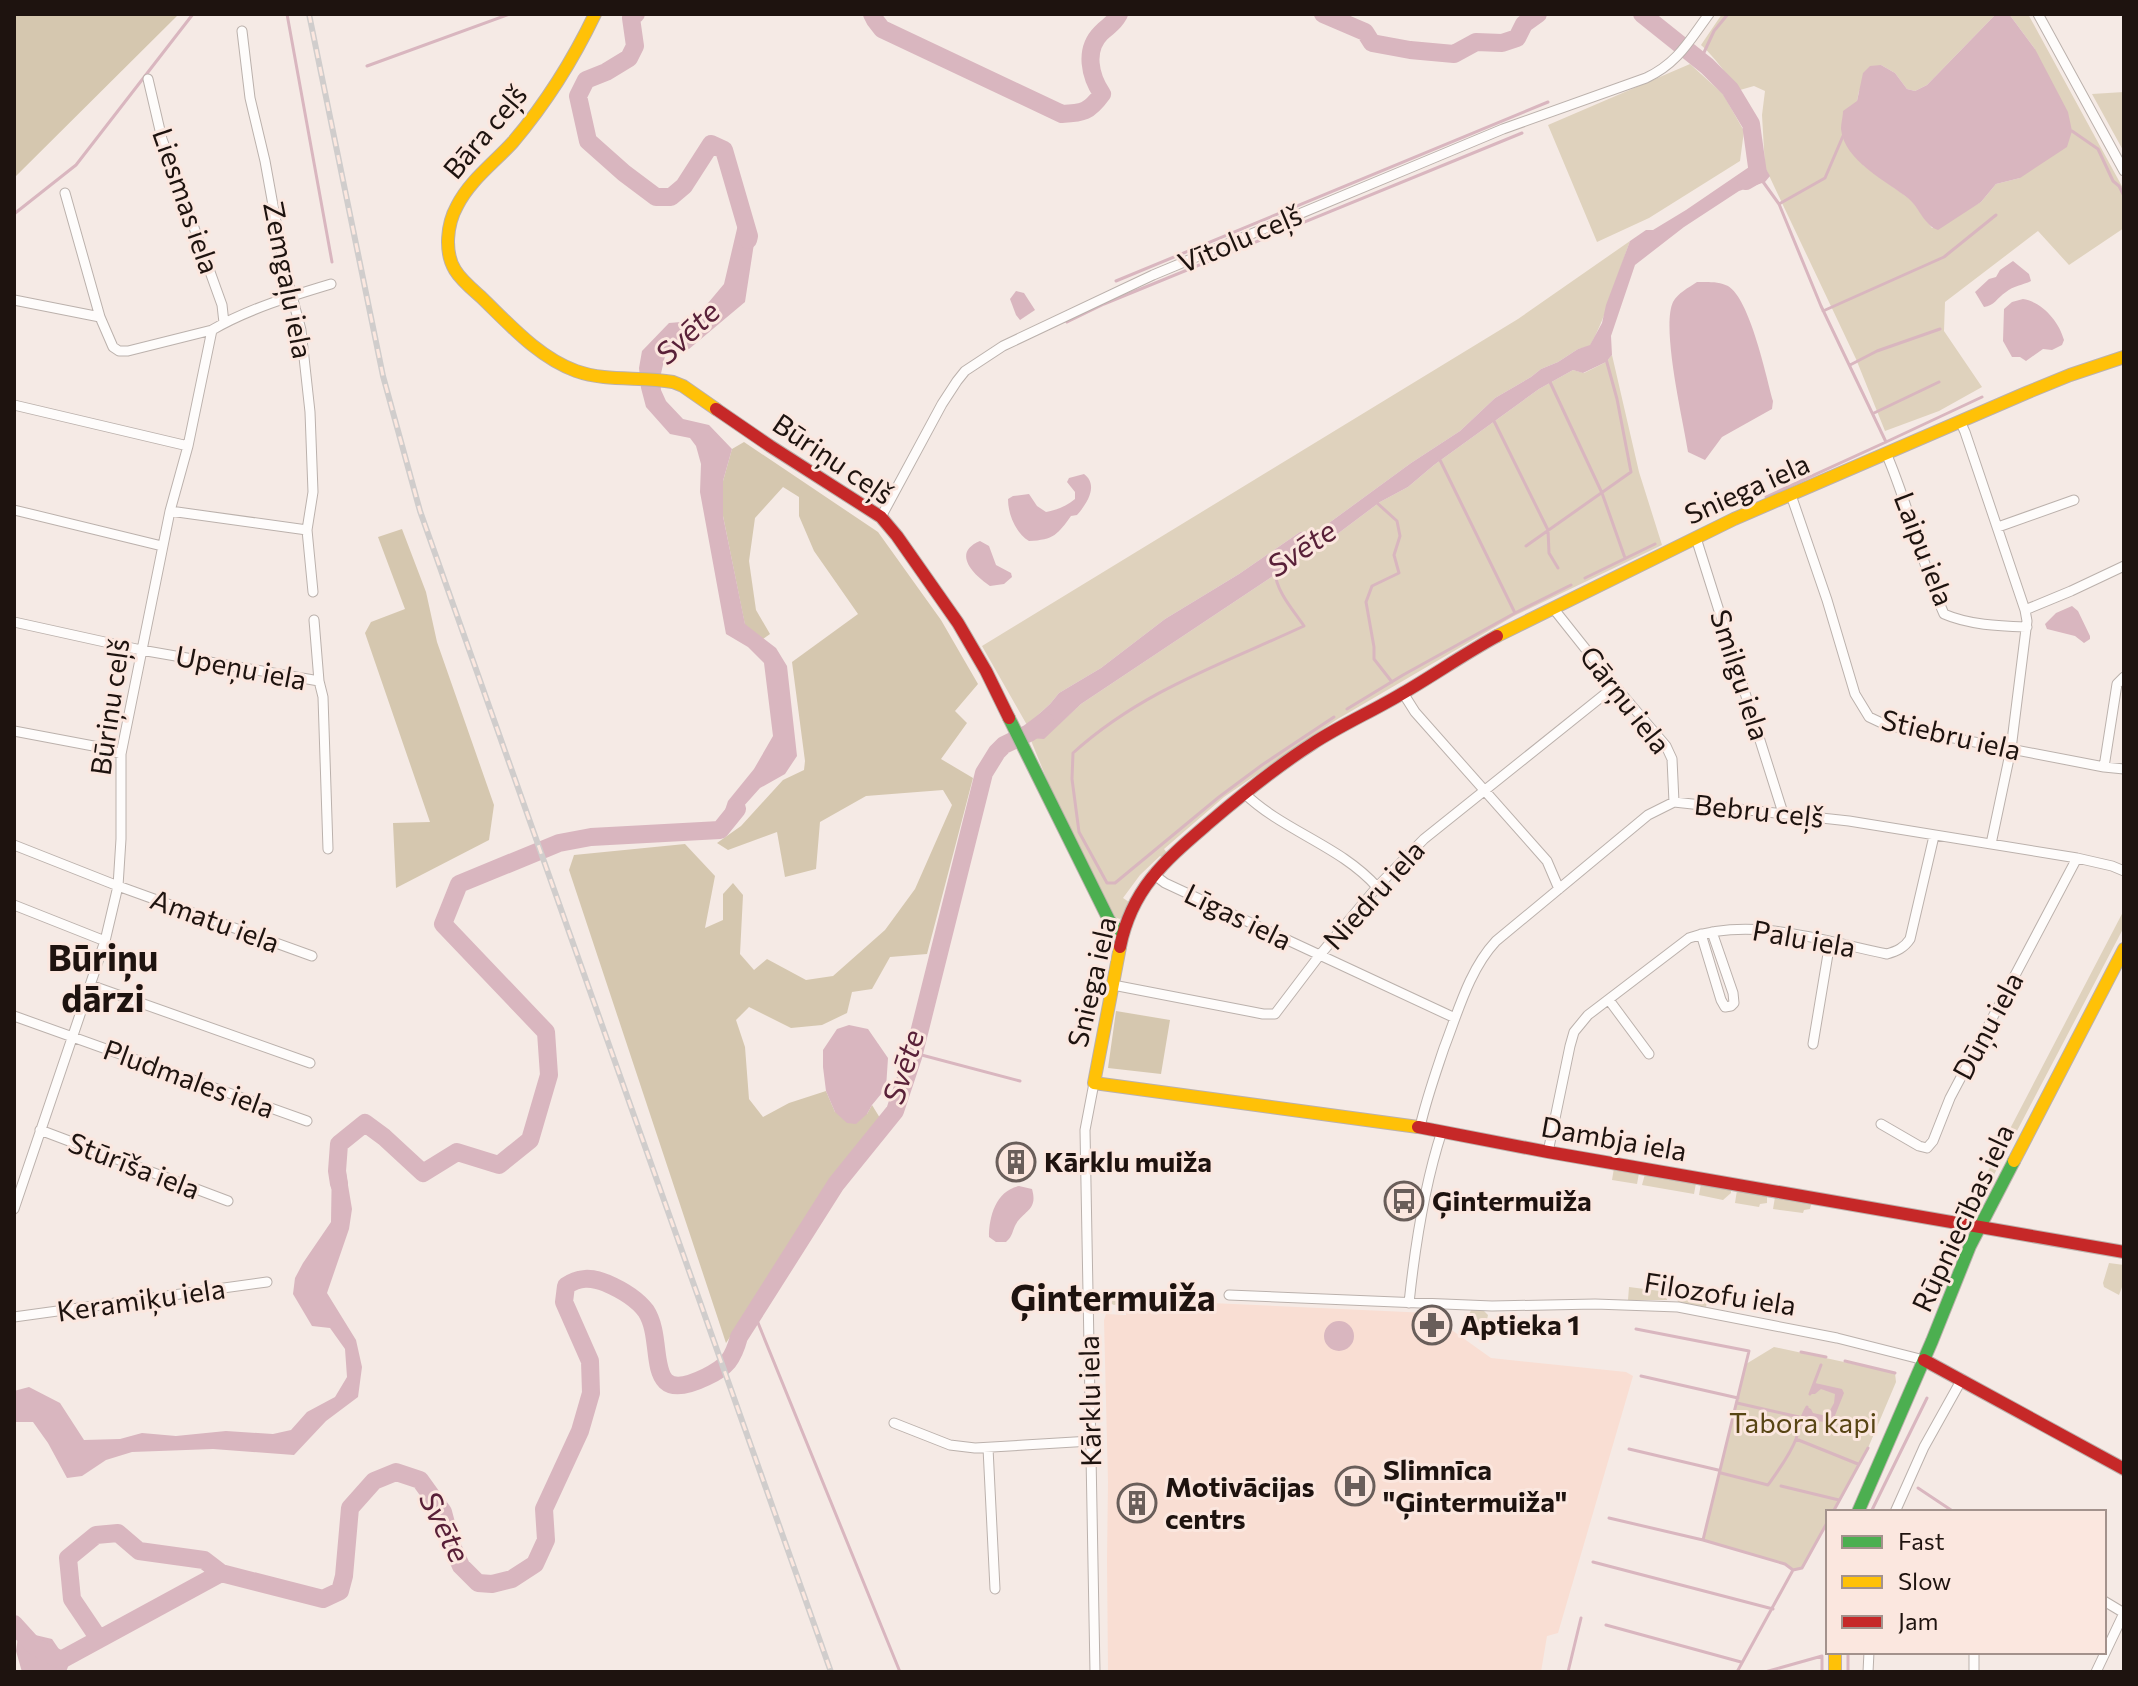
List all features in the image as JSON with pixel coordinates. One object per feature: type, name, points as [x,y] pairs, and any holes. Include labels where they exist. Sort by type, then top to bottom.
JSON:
[{"type":"street","name":"Bāra ceļš","points":[[595,14],[567,66],[523,129],[470,184],[459,201],[451,219],[448,239],[451,258],[455,270],[546,357],[575,371],[593,375],[670,381]]},
{"type":"street","name":"Vītolu ceļš","points":[[881,517],[957,381],[965,371],[1003,346],[1153,275],[1397,173],[1503,129],[1646,78],[1663,70],[1676,58],[1709,14]]},
{"type":"street","points":[[2038,14],[2124,171]]},
{"type":"street","name":"Zemgaļu iela","points":[[242,31],[250,98],[284,266],[301,330],[310,412],[313,492],[307,530],[313,592]]},
{"type":"street","name":"Liesmas iela","points":[[148,79],[162,139],[222,305],[224,323]]},
{"type":"street","points":[[65,193],[100,317],[113,347],[119,351],[212,330],[293,295],[331,284]]},
{"type":"street","points":[[14,300],[100,317]]},
{"type":"street","name":"Būriņu ceļš","points":[[14,1209],[105,941],[118,886],[121,754],[162,546],[188,446],[212,330]]},
{"type":"street","name":"Sniega iela","points":[[1094,1083],[1123,932],[1142,891],[1153,874],[1188,841],[1244,793],[1310,745],[1473,649],[1734,519],[2070,375],[2124,357]]},
{"type":"street","name":"Būriņu ceļš","points":[[670,381],[683,386],[881,517],[958,623],[986,671],[1109,920],[1123,932]]},
{"type":"street","points":[[14,405],[188,446]]},
{"type":"street","points":[[1960,421],[2025,610],[2027,627],[2011,749],[1991,844]]},
{"type":"street","name":"Laipu iela","points":[[1886,453],[1900,484],[1944,614],[1976,622],[2027,627]]},
{"type":"street","name":"Stiebru iela","points":[[1791,495],[1855,694],[1869,717],[1886,725],[2124,769]]},
{"type":"street","points":[[1998,527],[2074,500]]},
{"type":"street","points":[[14,510],[162,546]]},
{"type":"street","points":[[170,511],[307,530]]},
{"type":"street","name":"Smilgu iela","points":[[1696,538],[1783,813]]},
{"type":"street","points":[[2025,610],[2124,566]]},
{"type":"street","name":"Gārņu iela","points":[[1553,608],[1666,746],[1672,759],[1674,802]]},
{"type":"street","points":[[314,620],[319,681]]},
{"type":"street","name":"Upeņu iela","points":[[14,622],[141,650],[319,681],[323,697],[328,849]]},
{"type":"street","points":[[2104,767],[2117,684],[2124,677]]},
{"type":"street","name":"Niedru iela","points":[[1113,985],[1275,1014],[1377,887],[1424,839],[1615,686]]},
{"type":"street","points":[[1403,693],[1415,712],[1547,861],[1559,889]]},
{"type":"street","points":[[14,731],[121,754]]},
{"type":"street","points":[[1244,793],[1345,859],[1377,887]]},
{"type":"street","name":"Bebru ceļš","points":[[1420,1127],[1426,1100],[1455,1018],[1488,949],[1648,815],[1674,802],[1849,821],[2077,858],[2124,871]]},
{"type":"street","name":"Palu iela","points":[[1548,1152],[1574,1032],[1588,1015],[1689,938],[1706,933],[1744,928],[1798,935],[1887,954],[1896,952],[1910,939],[1934,836]]},
{"type":"street","name":"Amatu iela","points":[[14,845],[312,956]]},
{"type":"street","name":"Dūņu iela","points":[[1881,1124],[1919,1146],[1927,1148],[1933,1141],[1950,1098],[2077,858]]},
{"type":"street","name":"Līgas iela","points":[[1153,874],[1165,883],[1455,1018]]},
{"type":"street","points":[[14,905],[105,941]]},
{"type":"street","points":[[1706,933],[1733,993],[1734,1003],[1731,1006],[1725,1007],[1721,1000],[1706,933]]},
{"type":"street","points":[[1813,1044],[1830,942]]},
{"type":"street","name":"Rūpniecības iela","points":[[1859,1510],[1980,1226],[2124,949]]},
{"type":"street","points":[[90,985],[310,1063]]},
{"type":"street","points":[[1609,1000],[1649,1054]]},
{"type":"street","name":"Pludmales iela","points":[[14,1016],[307,1121]]},
{"type":"street","name":"Dambja iela","points":[[1094,1083],[1420,1127],[2124,1252]]},
{"type":"street","name":"Kārklu iela","points":[[1094,1083],[1085,1130],[1095,1672]]},
{"type":"street","name":"Stūrīša iela","points":[[40,1130],[228,1201]]},
{"type":"street","points":[[1409,1303],[1424,1204],[1442,1131]]},
{"type":"street","name":"Keramiķu iela","points":[[14,1317],[267,1282]]},
{"type":"street","name":"Filozofu iela","points":[[1229,1295],[1492,1306],[1625,1304],[1678,1307],[1837,1338],[1924,1360],[2124,1469]]},
{"type":"street","points":[[1896,1510],[1924,1447],[1962,1379]]},
{"type":"street","points":[[894,1423],[950,1445],[988,1448],[1091,1441]]},
{"type":"street","points":[[988,1448],[995,1589]]},
{"type":"street","points":[[2106,1602],[2124,1613],[2106,1651]]},
{"type":"shaded area","points":[[14,14],[179,14],[14,178]]},
{"type":"shaded area","points":[[744,442],[878,532],[941,620],[978,684],[955,711],[967,723],[941,759],[973,778],[927,954],[890,957],[872,989],[852,992],[847,1013],[822,1025],[791,1028],[749,1007],[736,1020],[745,1047],[749,1099],[763,1117],[789,1103],[826,1091],[835,1112],[867,1114],[872,1105],[880,1118],[855,1149],[726,1343],[569,870],[574,855],[685,844],[715,876],[705,928],[723,920],[723,894],[733,883],[743,895],[740,954],[754,970],[767,959],[806,980],[833,976],[885,930],[915,889],[952,805],[943,790],[866,796],[820,822],[816,869],[785,877],[777,832],[728,850],[717,843],[741,826],[783,780],[804,770],[792,662],[858,614],[814,551],[799,516],[799,497],[783,487],[755,518],[749,561],[756,610],[770,634],[763,639],[745,625],[723,516],[723,481],[732,449]]},
{"type":"shaded area","points":[[402,529],[426,592],[437,642],[494,805],[489,840],[396,888],[393,823],[430,822],[365,633],[371,622],[405,609],[378,537]]},
{"type":"shaded area","points":[[1116,1011],[1170,1020],[1161,1074],[1108,1068]]},
{"type":"shaded area","name":"Slimnīca \"Ģintermuiža\"","points":[[1146,1300],[1428,1313],[1491,1358],[1626,1372],[1633,1376],[1558,1633],[1547,1636],[1541,1672],[1108,1672],[1104,1320],[1106,1314],[1126,1315],[1126,1308],[1137,1308]]},
{"type":"green space","points":[[1722,14],[1996,14],[1927,85],[1915,91],[1907,89],[1895,73],[1881,65],[1859,91],[1857,101],[1863,165],[1911,200],[1932,228],[1981,202],[1996,184],[2020,178],[2035,49],[2009,14],[2028,14],[2124,190],[2124,228],[2069,265],[2038,231],[1945,302],[1944,331],[1982,387],[1939,411],[1885,431],[1856,359],[1765,167],[1762,115],[1765,91],[1754,86],[1740,90],[1701,45]]},
{"type":"green space","points":[[1690,64],[1723,94],[1744,131],[1740,161],[1649,218],[1597,242],[1548,125]]},
{"type":"green space","points":[[2124,92],[2124,152],[2092,94]]},
{"type":"green space","points":[[1630,241],[1590,346],[1541,369],[1495,398],[1460,431],[1318,531],[1300,532],[1165,619],[1101,668],[1059,693],[1027,725],[982,646],[1518,319]]},
{"type":"green space","points":[[1612,355],[1639,472],[1662,545],[1514,616],[1336,720],[1224,797],[1164,849],[1167,853],[1140,875],[1123,898],[1129,902],[1126,914],[1120,919],[1112,914],[1054,797],[1030,738],[1044,738],[1081,704],[1328,541],[1380,502],[1408,487],[1539,389],[1573,370],[1584,373],[1606,362]]},
{"type":"green space","points":[[2124,910],[2124,927],[1977,1207],[1965,1215]]},
{"type":"green space","points":[[1614,1168],[1639,1173],[1637,1184],[1612,1180]]},
{"type":"green space","points":[[1645,1174],[1696,1183],[1694,1194],[1642,1185]]},
{"type":"green space","points":[[1701,1184],[1731,1188],[1731,1193],[1723,1200],[1699,1195]]},
{"type":"green space","points":[[1737,1190],[1767,1195],[1767,1203],[1759,1207],[1735,1203]]},
{"type":"green space","points":[[1775,1197],[1812,1201],[1810,1209],[1803,1213],[1773,1209]]},
{"type":"green space","points":[[2109,1263],[2124,1265],[2124,1288],[2119,1295],[2104,1287]]},
{"type":"green space","points":[[1629,1287],[1668,1292],[1667,1300],[1628,1300]]},
{"type":"green space","points":[[1101,1293],[1129,1295],[1124,1303],[1114,1305],[1105,1301]]},
{"type":"green space","points":[[1677,1293],[1708,1296],[1706,1307],[1678,1303]]},
{"type":"green space","points":[[1471,1310],[1483,1310],[1488,1315],[1484,1334],[1478,1332],[1478,1322],[1467,1320]]},
{"type":"green space","name":"Tabora kapi","points":[[1774,1347],[1895,1373],[1896,1382],[1868,1448],[1834,1510],[1826,1510],[1826,1525],[1802,1568],[1793,1570],[1785,1564],[1703,1540],[1746,1364]]},
{"type":"water","points":[[1996,14],[2009,14],[2035,49],[2068,112],[2072,131],[2067,147],[2020,178],[1996,184],[1981,202],[1938,230],[1929,225],[1909,199],[1868,169],[1850,151],[1841,129],[1843,111],[1857,101],[1863,73],[1870,66],[1881,65],[1895,73],[1907,89],[1915,91],[1927,85]]},
{"type":"water","points":[[1759,163],[1770,176],[1765,182],[1739,191],[1684,227],[1635,265],[1611,336],[1612,355],[1606,362],[1583,373],[1573,370],[1539,389],[1408,487],[1380,502],[1328,541],[1081,704],[1044,739],[1030,738],[1027,725],[1059,693],[1101,668],[1165,619],[1300,532],[1318,531],[1460,431],[1495,398],[1541,369],[1590,345],[1602,323],[1630,241],[1646,230],[1653,230]]},
{"type":"water","points":[[747,215],[755,237],[745,302],[689,349],[665,356],[660,378],[666,401],[683,419],[709,425],[732,449],[723,481],[723,516],[745,624],[776,648],[787,666],[797,756],[785,774],[760,788],[725,827],[719,828],[728,801],[754,769],[773,736],[764,663],[748,647],[726,634],[700,492],[701,464],[696,446],[690,438],[670,434],[646,407],[639,368],[642,351],[669,323],[693,321],[724,284],[740,216]]},
{"type":"water","points":[[2013,261],[2029,274],[2031,281],[2012,288],[1984,307],[1975,292]]},
{"type":"water","points":[[1697,282],[1724,284],[1736,294],[1756,339],[1773,401],[1772,409],[1722,437],[1705,460],[1688,452],[1674,375],[1670,332],[1673,302],[1680,293]]},
{"type":"water","points":[[1016,291],[1024,293],[1035,310],[1020,320],[1010,299]]},
{"type":"water","points":[[2023,299],[2037,304],[2049,314],[2064,340],[2062,345],[2052,350],[2043,349],[2026,361],[2012,357],[2003,341],[2004,309],[2012,302]]},
{"type":"water","points":[[1084,474],[1091,489],[1088,500],[1077,515],[1071,516],[1059,532],[1050,537],[1029,541],[1024,538],[1009,511],[1008,499],[1029,494],[1037,506],[1046,512],[1058,509],[1075,499],[1075,492],[1067,482],[1069,478]]},
{"type":"water","points":[[980,541],[989,546],[996,565],[1011,573],[1012,577],[1004,584],[990,586],[968,564],[967,552]]},
{"type":"water","points":[[2072,606],[2078,611],[2090,636],[2084,643],[2075,636],[2047,629],[2045,624],[2056,613]]},
{"type":"water","points":[[849,1025],[868,1029],[888,1058],[886,1088],[856,1124],[847,1123],[835,1112],[826,1091],[823,1067],[823,1050],[837,1029]]},
{"type":"water","points":[[332,1159],[344,1161],[352,1209],[349,1229],[327,1293],[356,1340],[362,1367],[358,1397],[326,1421],[294,1455],[213,1449],[132,1452],[106,1460],[82,1476],[67,1478],[33,1422],[14,1422],[14,1391],[29,1387],[60,1403],[84,1440],[120,1439],[142,1433],[176,1436],[226,1431],[273,1434],[291,1430],[307,1412],[335,1397],[347,1377],[345,1349],[330,1328],[312,1326],[293,1294],[295,1278],[331,1222]]},
{"type":"water","points":[[1019,1186],[1032,1189],[1032,1206],[1016,1224],[1006,1242],[996,1242],[989,1237],[995,1206],[1005,1193]]},
{"type":"water","points":[[1339,1321],[1350,1325],[1354,1336],[1350,1347],[1339,1351],[1328,1347],[1324,1336],[1328,1325]]},
{"type":"water","points":[[1815,1383],[1842,1389],[1844,1393],[1832,1423],[1802,1415],[1807,1407],[1813,1413],[1827,1416],[1834,1403],[1835,1394],[1821,1389],[1810,1394]]},
{"type":"water","points":[[14,1615],[31,1634],[52,1639],[69,1664],[66,1672],[22,1672],[16,1651],[18,1637],[14,1632]]},
{"type":"waterway","points":[[14,214],[76,165],[193,14]]},
{"type":"waterway","points":[[287,14],[332,262]]},
{"type":"waterway","points":[[367,66],[510,14]]},
{"type":"waterway","name":"Svēte","points":[[636,14],[631,18],[635,46],[629,58],[586,80],[578,96],[588,141],[656,197],[671,197],[684,186],[711,144],[724,150],[748,240]]},
{"type":"waterway","name":"Svēte","points":[[872,14],[882,29],[1062,114],[1085,110],[1102,94],[1092,71],[1092,47],[1119,14]]},
{"type":"waterway","name":"Svēte","points":[[1323,14],[1365,32],[1372,43],[1454,54],[1476,42],[1502,43],[1517,38],[1524,24],[1538,14]]},
{"type":"waterway","points":[[1642,14],[1707,66],[1730,89],[1751,124],[1758,174],[1746,181]]},
{"type":"waterway","points":[[1700,61],[1714,31],[1728,14]]},
{"type":"waterway","points":[[1116,281],[1548,102]]},
{"type":"waterway","points":[[2072,131],[2098,149],[2124,196]]},
{"type":"waterway","points":[[1067,322],[1104,304],[1522,133]]},
{"type":"waterway","points":[[1779,204],[1825,178],[1843,136]]},
{"type":"waterway","points":[[1761,179],[1779,204],[1821,306],[1886,442],[1766,497]]},
{"type":"waterway","points":[[1823,311],[1944,257],[1996,215]]},
{"type":"waterway","points":[[1850,365],[1877,351],[1940,329]]},
{"type":"waterway","points":[[1526,546],[1631,472],[1606,359]]},
{"type":"waterway","points":[[1550,382],[1602,493],[1625,558]]},
{"type":"waterway","points":[[1874,413],[1939,382]]},
{"type":"waterway","points":[[1886,442],[1982,397]]},
{"type":"waterway","points":[[1493,419],[1548,530],[1549,553],[1558,568]]},
{"type":"waterway","points":[[1439,458],[1515,613]]},
{"type":"waterway","points":[[1376,502],[1397,521],[1400,536],[1394,555],[1399,573],[1372,586],[1366,602],[1374,659],[1392,682]]},
{"type":"waterway","points":[[1585,578],[1655,544]]},
{"type":"waterway","points":[[1275,572],[1282,593],[1304,626],[1183,680],[1126,712],[1073,753],[1072,779],[1079,832],[1107,883],[1115,883],[1219,797],[1334,717]]},
{"type":"waterway","points":[[1347,709],[1403,675],[1571,585]]},
{"type":"waterway","name":"Svēte","points":[[14,1624],[34,1646],[61,1660],[221,1573],[323,1599],[340,1591],[350,1508],[374,1481],[396,1472],[420,1480],[443,1512],[461,1566],[478,1583],[492,1584],[512,1579],[535,1564],[546,1540],[544,1509],[580,1431],[591,1393],[590,1361],[564,1302],[566,1286],[580,1280],[595,1280],[617,1288],[638,1302],[652,1324],[659,1368],[664,1379],[672,1385],[685,1385],[706,1377],[728,1362],[739,1337],[836,1184],[895,1111],[913,1057],[984,773],[1004,745],[1045,721]]},
{"type":"waterway","name":"Svēte","points":[[339,1184],[339,1144],[365,1123],[423,1173],[457,1152],[499,1165],[530,1140],[549,1075],[546,1032],[443,924],[459,884],[559,843],[591,837],[720,830],[737,809]]},
{"type":"waterway","points":[[914,1053],[1020,1081]]},
{"type":"waterway","points":[[754,1313],[900,1672]]},
{"type":"waterway","points":[[1636,1329],[1749,1351],[1703,1540],[1785,1564],[1793,1570],[1737,1672]]},
{"type":"waterway","points":[[1801,1352],[1826,1357]]},
{"type":"waterway","points":[[1845,1361],[1895,1373]]},
{"type":"waterway","points":[[1810,1394],[1821,1365]]},
{"type":"waterway","points":[[1641,1376],[1738,1398]]},
{"type":"waterway","points":[[1872,1510],[1927,1398]]},
{"type":"waterway","points":[[1737,1403],[1799,1417]]},
{"type":"waterway","points":[[1721,1473],[1768,1485],[1784,1463],[1807,1407]]},
{"type":"waterway","points":[[1796,1439],[1858,1464]]},
{"type":"waterway","points":[[1834,1510],[1868,1448]]},
{"type":"waterway","points":[[1629,1449],[1718,1470]]},
{"type":"waterway","points":[[1781,1486],[1839,1500]]},
{"type":"waterway","points":[[1918,1488],[1951,1510]]},
{"type":"waterway","points":[[1609,1518],[1703,1540]]},
{"type":"waterway","points":[[1793,1570],[1802,1568],[1826,1525]]},
{"type":"waterway","name":"Svēte","points":[[99,1639],[72,1599],[68,1558],[96,1535],[118,1533],[139,1551],[204,1560],[221,1573]]},
{"type":"waterway","points":[[1593,1562],[1773,1609]]},
{"type":"waterway","points":[[1568,1672],[1581,1618]]},
{"type":"waterway","points":[[1606,1625],[1741,1662]]},
{"type":"waterway","points":[[1848,1654],[1848,1672]]},
{"type":"waterway","points":[[1765,1672],[1822,1656],[1822,1672]]},
{"type":"railway","points":[[309,14],[383,376],[420,511],[831,1672]]},
{"type":"traffic: fast","points":[[1009,718],[1109,920],[1123,932]]},
{"type":"traffic: fast","points":[[1859,1510],[1970,1246],[2014,1161]]},
{"type":"traffic: slow","points":[[595,14],[537,112],[462,197],[449,229],[449,255],[463,281],[513,329],[562,365],[600,377],[673,382],[716,409]]},
{"type":"traffic: slow","points":[[1497,636],[1734,519],[2026,393],[2124,357]]},
{"type":"traffic: slow","points":[[1120,947],[1094,1083],[1418,1127]]},
{"type":"traffic: slow","points":[[2014,1161],[2124,949]]},
{"type":"traffic: slow","points":[[1835,1654],[1835,1672]]},
{"type":"traffic: jam","points":[[716,409],[881,517],[958,623],[1009,718]]},
{"type":"traffic: jam","points":[[1120,947],[1133,907],[1153,876],[1235,801],[1312,744],[1497,636]]},
{"type":"traffic: jam","points":[[1418,1127],[2124,1252]]},
{"type":"traffic: jam","points":[[1924,1360],[2124,1469]]},
{"type":"place","name":"Kārklu muiža","points":[[1016,1162]]},
{"type":"place","name":"Ģintermuiža","points":[[1404,1201]]},
{"type":"place","name":"Aptieka 1","points":[[1432,1325]]},
{"type":"place","name":"Slimnīca \"Ģintermuiža\"","points":[[1355,1486]]},
{"type":"place","name":"Motivācijas centrs","points":[[1137,1503]]},
{"type":"district","name":"Būriņu dārzi","points":[[103,978]]},
{"type":"district","name":"Ģintermuiža","points":[[1113,1298]]}]
